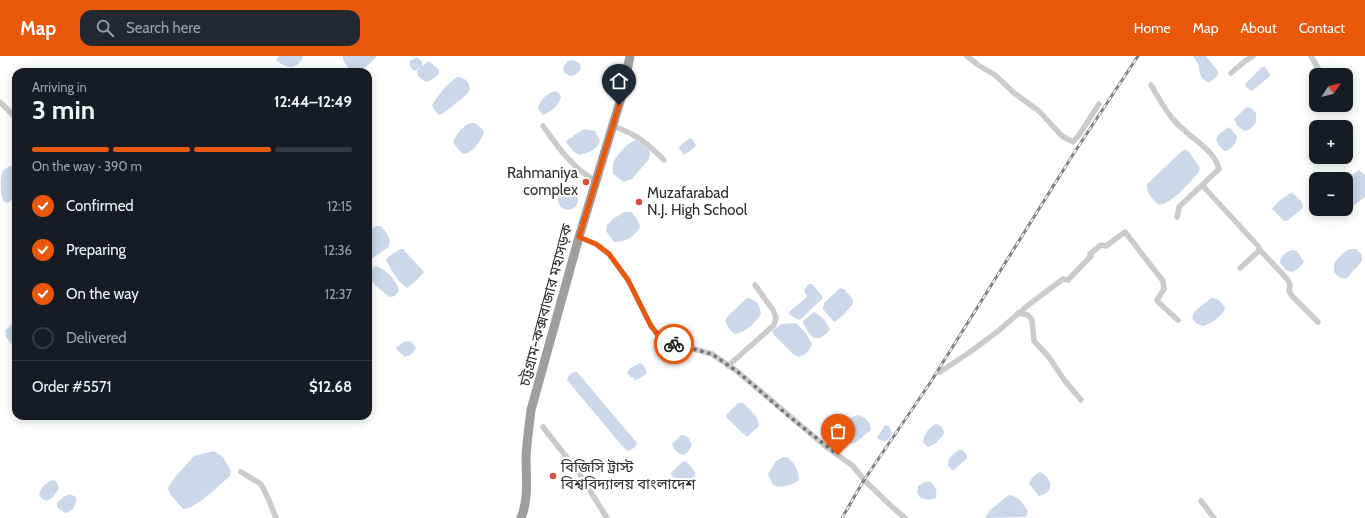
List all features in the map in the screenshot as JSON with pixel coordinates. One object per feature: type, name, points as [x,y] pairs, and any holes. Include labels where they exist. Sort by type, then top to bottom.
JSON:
[{"type":"highway","name":"চট্টগ্রাম-কক্সবাজার মহাসড়ক","points":[[521,518],[524,511],[526,495],[527,441],[531,410],[579,237],[622,94],[630,56]]},
{"type":"street","points":[[967,56],[978,65],[995,75],[1014,93],[1040,111],[1062,136],[1073,142],[1099,104]]},
{"type":"street","points":[[1232,73],[1253,56]]},
{"type":"street","points":[[1311,56],[1318,68]]},
{"type":"street","points":[[1151,85],[1173,120],[1209,151],[1219,169],[1179,208],[1177,217]]},
{"type":"street","points":[[0,102],[12,114]]},
{"type":"street","points":[[543,126],[571,162],[585,175],[596,181]]},
{"type":"street","points":[[613,126],[633,134],[647,144],[664,160]]},
{"type":"street","points":[[1202,185],[1288,280],[1290,285],[1289,292],[1318,322]]},
{"type":"street","points":[[940,372],[970,352],[1063,279],[1068,280],[1091,256],[1090,254],[1096,248],[1101,245],[1106,246],[1125,232],[1163,281],[1164,289],[1157,300],[1178,320]]},
{"type":"street","points":[[579,237],[596,244],[609,254],[628,280],[651,326],[662,340],[712,354],[825,446],[853,466],[864,480],[905,518]]},
{"type":"street","points":[[1240,268],[1260,250]]},
{"type":"street","points":[[728,366],[774,325],[776,318],[773,310],[755,285]]},
{"type":"street","points":[[1018,313],[1028,315],[1032,320],[1034,341],[1048,356],[1065,381],[1081,400]]},
{"type":"street","points":[[543,427],[579,472],[607,518]]},
{"type":"street","points":[[241,472],[261,484],[276,518]]},
{"type":"street","points":[[1201,501],[1214,518]]},
{"type":"water","points":[[279,56],[303,56],[303,58],[297,65],[291,67],[283,65],[276,60]]},
{"type":"water","points":[[343,56],[376,56],[364,68],[348,68],[343,60]]},
{"type":"water","points":[[1193,56],[1206,56],[1219,73],[1209,83],[1201,77],[1198,64]]},
{"type":"water","points":[[417,57],[422,62],[422,66],[429,61],[439,70],[439,74],[427,82],[419,77],[417,71],[421,66],[415,71],[410,66],[410,61]]},
{"type":"water","points":[[574,60],[580,64],[581,69],[575,75],[570,76],[564,73],[563,67],[568,61]]},
{"type":"water","points":[[1262,67],[1265,67],[1270,76],[1252,91],[1247,88],[1245,84]]},
{"type":"water","points":[[457,77],[466,80],[470,90],[465,96],[442,114],[438,115],[432,106],[433,103],[445,87]]},
{"type":"water","points":[[556,91],[561,96],[559,103],[552,110],[543,115],[538,109],[540,103],[547,95]]},
{"type":"water","points":[[1247,107],[1251,108],[1256,113],[1256,123],[1249,130],[1244,131],[1237,125],[1234,119]]},
{"type":"water","points":[[471,123],[475,123],[484,132],[476,146],[467,153],[463,154],[453,142],[460,131]]},
{"type":"water","points":[[1229,127],[1237,136],[1237,139],[1233,146],[1227,151],[1224,151],[1219,146],[1216,139],[1220,133]]},
{"type":"water","points":[[584,129],[595,131],[600,141],[594,149],[579,155],[573,151],[566,142],[568,139],[572,138],[575,134]]},
{"type":"water","points":[[691,138],[696,145],[684,155],[679,148]]},
{"type":"water","points":[[636,140],[649,150],[649,159],[632,179],[624,182],[613,174],[613,164],[622,150]]},
{"type":"water","points":[[1185,149],[1189,152],[1200,168],[1199,172],[1176,196],[1159,205],[1149,193],[1147,184]]},
{"type":"water","points":[[10,166],[12,166],[12,200],[8,203],[4,202],[1,191],[1,175],[3,171]]},
{"type":"water","points":[[1359,170],[1365,175],[1365,197],[1353,206],[1353,174]]},
{"type":"water","points":[[568,190],[575,193],[578,200],[575,207],[568,210],[561,207],[558,200],[561,193]]},
{"type":"water","points":[[1292,192],[1301,201],[1303,206],[1302,209],[1287,221],[1284,221],[1272,209],[1279,201]]},
{"type":"water","points":[[624,212],[631,212],[637,219],[640,227],[635,234],[629,238],[614,242],[606,231],[607,225]]},
{"type":"water","points":[[376,226],[381,226],[389,238],[389,247],[372,258],[372,228]]},
{"type":"water","points":[[400,249],[403,249],[424,272],[407,288],[392,272],[386,260]]},
{"type":"water","points":[[1349,249],[1356,249],[1362,255],[1362,261],[1346,279],[1339,277],[1334,272],[1334,263]]},
{"type":"water","points":[[1292,250],[1297,251],[1304,262],[1299,268],[1292,272],[1286,270],[1280,263],[1281,258]]},
{"type":"water","points":[[375,266],[379,267],[393,279],[399,291],[395,296],[390,297],[372,281],[372,269]]},
{"type":"water","points":[[809,284],[812,284],[823,298],[801,319],[798,320],[789,314],[790,311],[807,297],[804,290]]},
{"type":"water","points":[[840,288],[844,289],[853,300],[853,304],[835,322],[823,309],[824,303]]},
{"type":"water","points":[[747,298],[757,302],[761,313],[751,326],[735,334],[729,329],[725,321],[728,316]]},
{"type":"water","points":[[1211,298],[1221,302],[1225,308],[1224,311],[1219,317],[1210,323],[1203,326],[1197,324],[1192,318],[1195,311]]},
{"type":"water","points":[[814,312],[823,319],[830,329],[825,335],[819,338],[814,338],[808,332],[803,323],[803,321]]},
{"type":"water","points":[[796,323],[806,333],[812,344],[804,355],[799,357],[793,354],[774,335],[772,331],[782,324]]},
{"type":"water","points":[[12,324],[12,345],[6,337],[5,331]]},
{"type":"water","points":[[410,341],[416,347],[412,354],[405,357],[397,350],[396,347],[404,342]]},
{"type":"water","points":[[640,363],[645,367],[646,374],[635,381],[633,377],[627,373],[630,368]]},
{"type":"water","points":[[577,372],[637,443],[634,448],[628,451],[624,448],[567,380],[569,375]]},
{"type":"water","points":[[738,403],[743,403],[755,416],[758,422],[759,426],[747,437],[726,416]]},
{"type":"water","points":[[858,415],[867,420],[870,424],[871,430],[855,443],[842,445],[837,441],[835,433],[845,422]]},
{"type":"water","points":[[936,424],[942,428],[944,434],[936,443],[928,447],[923,442],[924,436],[933,425]]},
{"type":"water","points":[[885,425],[889,426],[892,433],[888,440],[882,441],[877,438]]},
{"type":"water","points":[[681,435],[687,437],[692,445],[687,453],[683,455],[676,451],[672,444]]},
{"type":"water","points":[[959,450],[962,450],[967,455],[967,458],[954,470],[952,470],[948,465],[949,460],[952,455]]},
{"type":"water","points":[[214,451],[223,457],[231,471],[230,476],[201,501],[183,509],[170,494],[168,488],[174,478],[194,456]]},
{"type":"water","points":[[783,457],[787,457],[794,464],[799,480],[786,486],[779,487],[773,485],[768,474],[776,461]]},
{"type":"water","points":[[686,461],[695,472],[695,480],[685,491],[681,490],[671,474],[682,462]]},
{"type":"water","points":[[1040,472],[1048,478],[1050,488],[1048,492],[1039,496],[1029,484],[1033,477]]},
{"type":"water","points":[[52,480],[56,481],[59,488],[50,499],[44,500],[39,494],[41,489],[47,482]]},
{"type":"water","points":[[925,482],[931,482],[934,486],[936,498],[928,500],[921,498],[917,493],[918,486]]},
{"type":"water","points":[[70,494],[76,497],[76,503],[74,508],[65,513],[57,507],[57,503],[63,497]]},
{"type":"water","points":[[1009,495],[1019,499],[1023,503],[1028,512],[1026,517],[985,518],[990,510]]},
{"type":"railway","points":[[842,518],[864,480],[930,383],[1074,153],[1138,56]]},
{"type":"way so far","points":[[674,344],[712,354],[738,372],[791,418],[838,455]]},
{"type":"place","name":"Rahmaniya complex","points":[[586,182]]},
{"type":"place","name":"Muzafarabad N.J. High School","points":[[639,202]]},
{"type":"place","name":"বিজিসি ট্রাস্ট বিশ্ববিদ্যালয় বাংলাদেশ","points":[[553,476]]},
{"type":"route","points":[[619,105],[579,237],[596,244],[609,254],[628,280],[651,326],[662,340],[674,344]]}]
